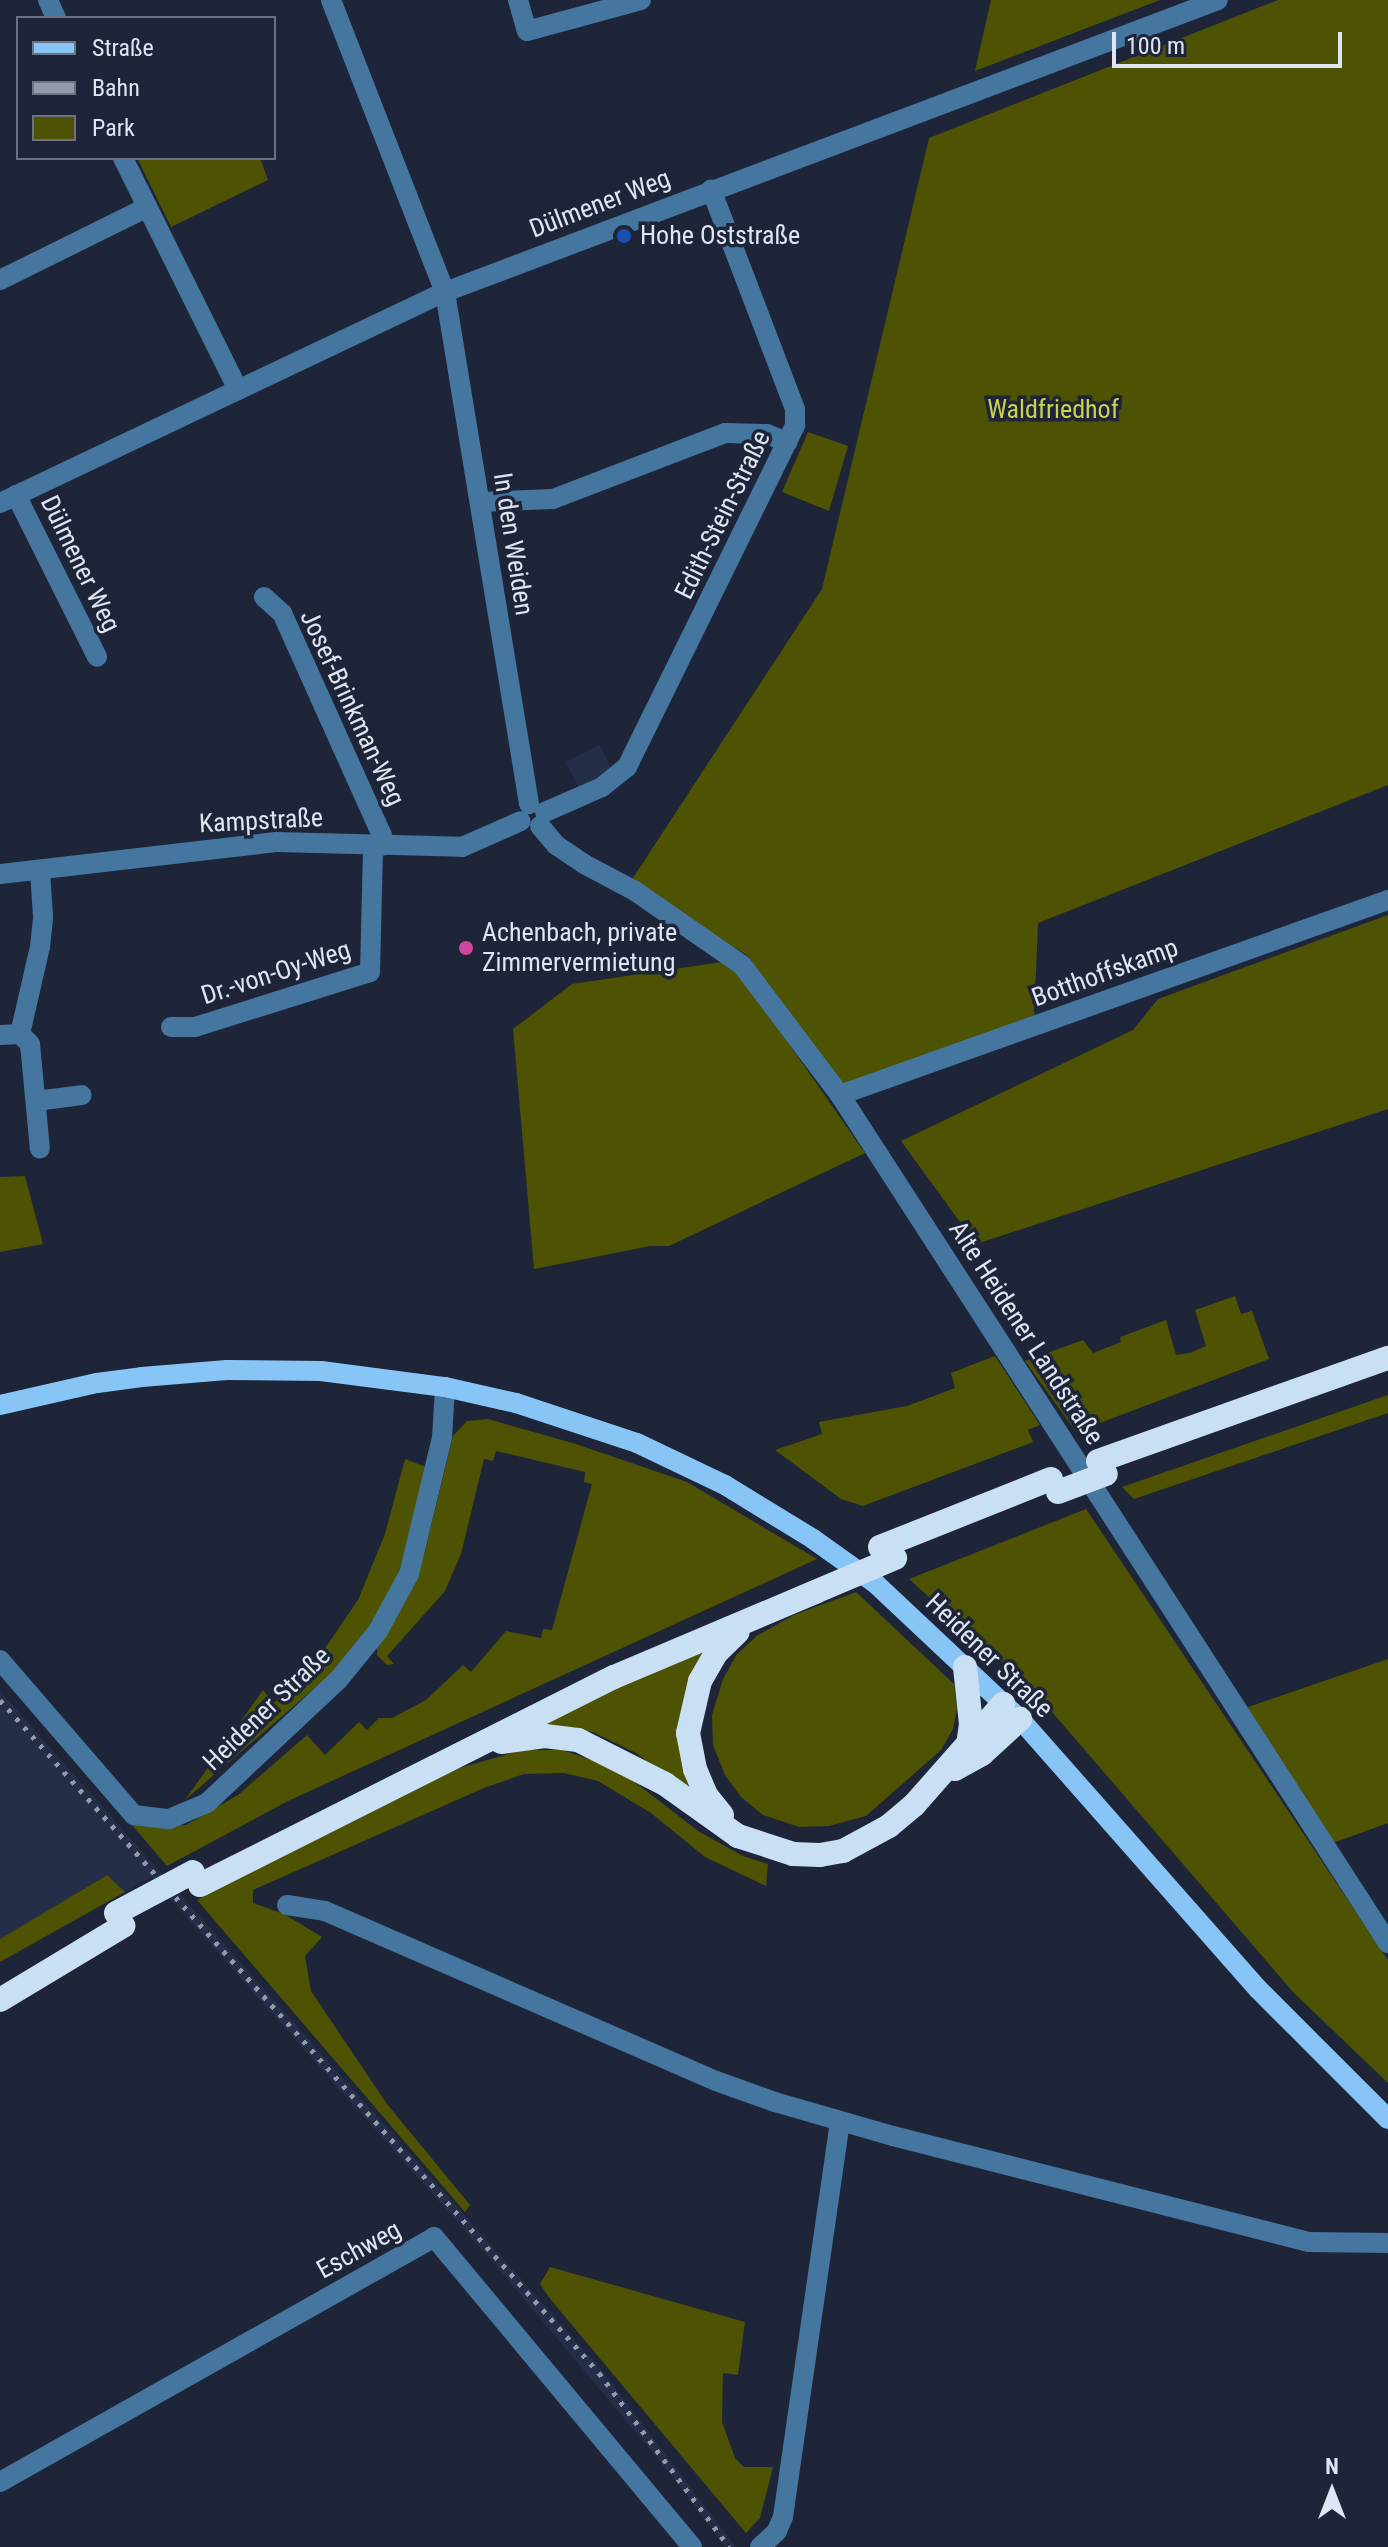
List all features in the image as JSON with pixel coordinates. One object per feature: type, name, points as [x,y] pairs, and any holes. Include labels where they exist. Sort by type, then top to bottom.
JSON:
[{"type":"highway","points":[[196,1878],[808,1586],[887,1552],[1388,1358]]},
{"type":"highway","points":[[1102,1468],[1388,1373]]},
{"type":"highway","points":[[738,1836],[706,1795],[695,1769],[688,1733],[700,1681],[716,1653],[733,1636],[808,1586]]},
{"type":"highway","points":[[8,1979],[432,1749],[647,1646],[808,1586]]},
{"type":"highway","points":[[965,1667],[971,1724],[968,1745]]},
{"type":"highway","points":[[442,1762],[518,1738],[578,1740],[665,1784],[738,1836],[793,1854],[843,1851],[889,1826],[968,1745],[1011,1712]]},
{"type":"highway","points":[[939,1778],[982,1754],[1011,1712]]},
{"type":"highway","points":[[0,2000],[119,1920]]},
{"type":"main road","name":"Heidener Straße","points":[[0,1405],[97,1383],[227,1370],[321,1371],[445,1387],[554,1413],[637,1443],[725,1485],[813,1539],[876,1584],[965,1667],[1011,1712],[1258,1989],[1388,2119]]},
{"type":"street","points":[[331,0],[445,292]]},
{"type":"street","points":[[518,0],[527,31],[641,0]]},
{"type":"street","name":"Dülmener Weg","points":[[97,657],[8,499],[445,292],[1218,0]]},
{"type":"street","points":[[124,160],[238,390]]},
{"type":"street","name":"Edith-Stein-Straße","points":[[534,816],[602,787],[627,767],[795,425],[795,409],[711,189]]},
{"type":"street","points":[[0,280],[146,208]]},
{"type":"street","name":"In den Weiden","points":[[445,292],[534,816]]},
{"type":"street","points":[[480,502],[553,499],[725,433],[767,434],[787,442]]},
{"type":"street","name":"Josef-Brinkman-Weg","points":[[264,597],[282,613],[382,835],[377,846]]},
{"type":"street","name":"Kampstraße","points":[[0,874],[276,842],[462,847],[534,816]]},
{"type":"street","name":"Alte Heidener Landstraße","points":[[534,816],[556,845],[635,891],[742,965],[840,1095],[1388,1943]]},
{"type":"street","name":"Dr.-von-Oy-Weg","points":[[171,1027],[195,1027],[370,972],[377,846]]},
{"type":"street","points":[[40,871],[40,947],[10,1034],[30,1044],[40,1149]]},
{"type":"street","name":"Botthoffskamp","points":[[840,1095],[1388,900]]},
{"type":"street","points":[[36,1101],[82,1095]]},
{"type":"street","name":"Heidener Straße","points":[[0,1660],[134,1815],[169,1819],[207,1803],[339,1679],[378,1631],[409,1574],[442,1438],[445,1387]]},
{"type":"street","points":[[287,1905],[325,1911],[716,2081],[840,2121],[1309,2242],[1388,2243]]},
{"type":"street","points":[[760,2547],[777,2531],[783,2517],[840,2121]]},
{"type":"street","name":"Eschweg","points":[[0,2482],[434,2237],[692,2547]]},
{"type":"shaded area","points":[[600,745],[612,770],[578,787],[566,762]]},
{"type":"shaded area","points":[[0,1691],[600,2368],[736,2547],[725,2547],[669,2472],[493,2262],[151,1877],[125,1892],[106,1875],[0,1939]]},
{"type":"green space","points":[[991,0],[1160,0],[975,71]]},
{"type":"green space","name":"Waldfriedhof","points":[[1278,0],[1388,0],[1388,785],[1038,923],[1034,1019],[840,1088],[748,956],[631,881],[822,589],[929,138]]},
{"type":"green space","points":[[138,160],[261,160],[268,180],[171,227]]},
{"type":"green space","points":[[808,432],[848,446],[829,511],[782,492]]},
{"type":"green space","points":[[1388,915],[1388,1109],[976,1244],[901,1141],[1133,1030],[1158,999]]},
{"type":"green space","points":[[722,962],[736,972],[770,1017],[865,1153],[669,1246],[650,1246],[534,1269],[513,1029],[572,984]]},
{"type":"green space","points":[[25,1176],[43,1244],[0,1252],[0,1177]]},
{"type":"green space","points":[[1235,1296],[1241,1314],[1252,1311],[1269,1359],[1076,1432],[1025,1361],[1083,1340],[1093,1353],[1121,1342],[1120,1337],[1166,1320],[1176,1355],[1190,1353],[1206,1346],[1195,1310]]},
{"type":"green space","points":[[995,1356],[1040,1425],[1028,1430],[1033,1442],[863,1506],[841,1499],[775,1450],[822,1434],[819,1422],[907,1406],[955,1388],[951,1373]]},
{"type":"green space","points":[[1388,1395],[1388,1413],[1134,1499],[1122,1487]]},
{"type":"green space","points":[[488,1419],[576,1444],[687,1482],[817,1559],[288,1801],[167,1866],[132,1825],[186,1825],[238,1795],[307,1735],[325,1755],[359,1722],[367,1730],[379,1718],[392,1718],[426,1700],[463,1665],[471,1672],[506,1631],[541,1638],[543,1629],[552,1630],[592,1484],[584,1482],[585,1472],[496,1451],[493,1461],[484,1459],[461,1554],[445,1591],[387,1656],[394,1664],[387,1665],[377,1655],[377,1646],[409,1592],[425,1551],[453,1436],[467,1421]]},
{"type":"green space","points":[[405,1459],[426,1467],[415,1521],[397,1577],[371,1624],[331,1674],[185,1800],[263,1690],[273,1702],[319,1657],[358,1600],[385,1534]]},
{"type":"green space","points":[[1086,1509],[1388,1960],[1388,2083],[1293,1992],[1034,1691],[909,1579]]},
{"type":"green space","points":[[856,1592],[954,1684],[957,1709],[953,1729],[941,1750],[866,1816],[829,1826],[799,1827],[763,1815],[741,1797],[725,1775],[713,1745],[712,1715],[723,1679],[737,1654],[758,1635],[794,1615]]},
{"type":"green space","points":[[701,1648],[702,1656],[693,1670],[702,1803],[636,1753],[593,1732],[531,1725]]},
{"type":"green space","points":[[1388,1659],[1388,1823],[1333,1843],[1245,1708]]},
{"type":"green space","points":[[522,1750],[562,1750],[618,1769],[698,1831],[743,1856],[768,1864],[766,1886],[705,1857],[651,1813],[598,1781],[564,1773],[524,1774],[484,1788],[253,1890],[253,1903],[284,1914],[322,1937],[305,1956],[311,1991],[387,2104],[470,2205],[465,2212],[197,1900],[446,1772]]},
{"type":"green space","points":[[107,1875],[125,1892],[0,1962],[0,1939]]},
{"type":"green space","points":[[550,2267],[745,2322],[738,2375],[723,2373],[722,2422],[735,2458],[744,2467],[773,2467],[760,2518],[746,2533],[551,2300],[540,2284]]},
{"type":"railway","points":[[0,1700],[599,2373],[729,2547]]},
{"type":"place","name":"Hohe Oststraße","points":[[624,236]]},
{"type":"place","name":"Achenbach, private Zimmervermietung","points":[[466,948]]}]
